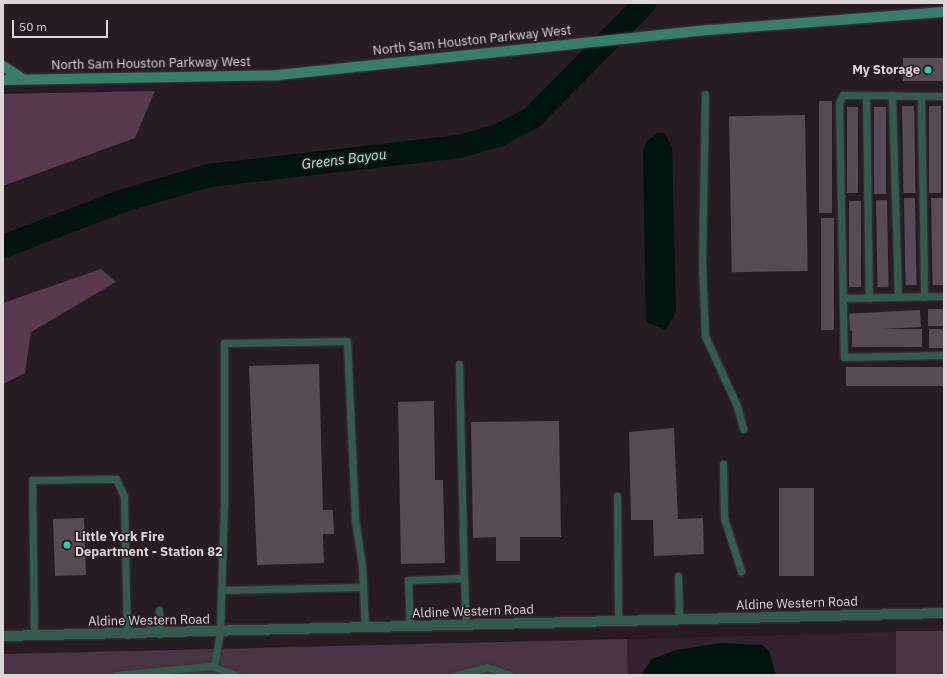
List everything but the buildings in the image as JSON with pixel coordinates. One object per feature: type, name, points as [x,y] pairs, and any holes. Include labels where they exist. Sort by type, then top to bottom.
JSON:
[{"type":"main road","name":"North Sam Houston Parkway West","points":[[3,80],[280,75],[537,46],[710,30],[944,12]]},
{"type":"main road","points":[[3,66],[25,80]]},
{"type":"street","name":"Aldine Western Road","points":[[3,636],[126,635],[944,613]]},
{"type":"lane","points":[[705,94],[702,263],[705,336],[737,406],[743,429]]},
{"type":"lane","points":[[944,96],[843,95],[839,103],[844,357],[944,355]]},
{"type":"lane","points":[[866,95],[869,298]]},
{"type":"lane","points":[[892,95],[898,297]]},
{"type":"lane","points":[[921,96],[924,297]]},
{"type":"lane","points":[[843,298],[944,296]]},
{"type":"lane","points":[[214,666],[220,632],[224,343],[347,341],[355,520],[363,588],[365,628]]},
{"type":"lane","points":[[458,364],[466,626]]},
{"type":"lane","points":[[723,464],[724,518],[741,571]]},
{"type":"lane","points":[[34,636],[32,480],[83,479],[116,479],[122,486],[126,635]]},
{"type":"lane","points":[[617,496],[618,622]]},
{"type":"lane","points":[[678,576],[679,620]]},
{"type":"lane","points":[[410,627],[408,580],[464,578]]},
{"type":"lane","points":[[221,590],[363,588]]},
{"type":"lane","points":[[159,610],[160,634]]},
{"type":"lane","points":[[116,675],[214,666],[236,675]]},
{"type":"lane","points":[[456,675],[487,667],[510,675]]},
{"type":"shaded area","points":[[155,91],[135,138],[3,186],[3,94]]},
{"type":"shaded area","points":[[657,133],[665,133],[672,147],[676,311],[666,330],[646,322],[643,151],[646,142]]},
{"type":"shaded area","points":[[101,269],[116,282],[31,332],[25,373],[3,384],[3,303]]},
{"type":"shaded area","points":[[896,631],[944,631],[944,675],[896,675]]},
{"type":"shaded area","points":[[896,632],[897,675],[628,675],[627,639]]},
{"type":"shaded area","points":[[627,639],[628,675],[3,675],[3,654]]},
{"type":"shaded area","points":[[721,643],[762,645],[769,651],[776,675],[641,675],[652,659],[676,650]]},
{"type":"waterway","name":"Greens Bayou","points":[[3,246],[120,201],[209,175],[459,146],[497,135],[532,117],[644,3]]},
{"type":"place","name":"My Storage","points":[[928,70]]},
{"type":"place","name":"Little York Fire Department - Station 82","points":[[67,545]]}]
